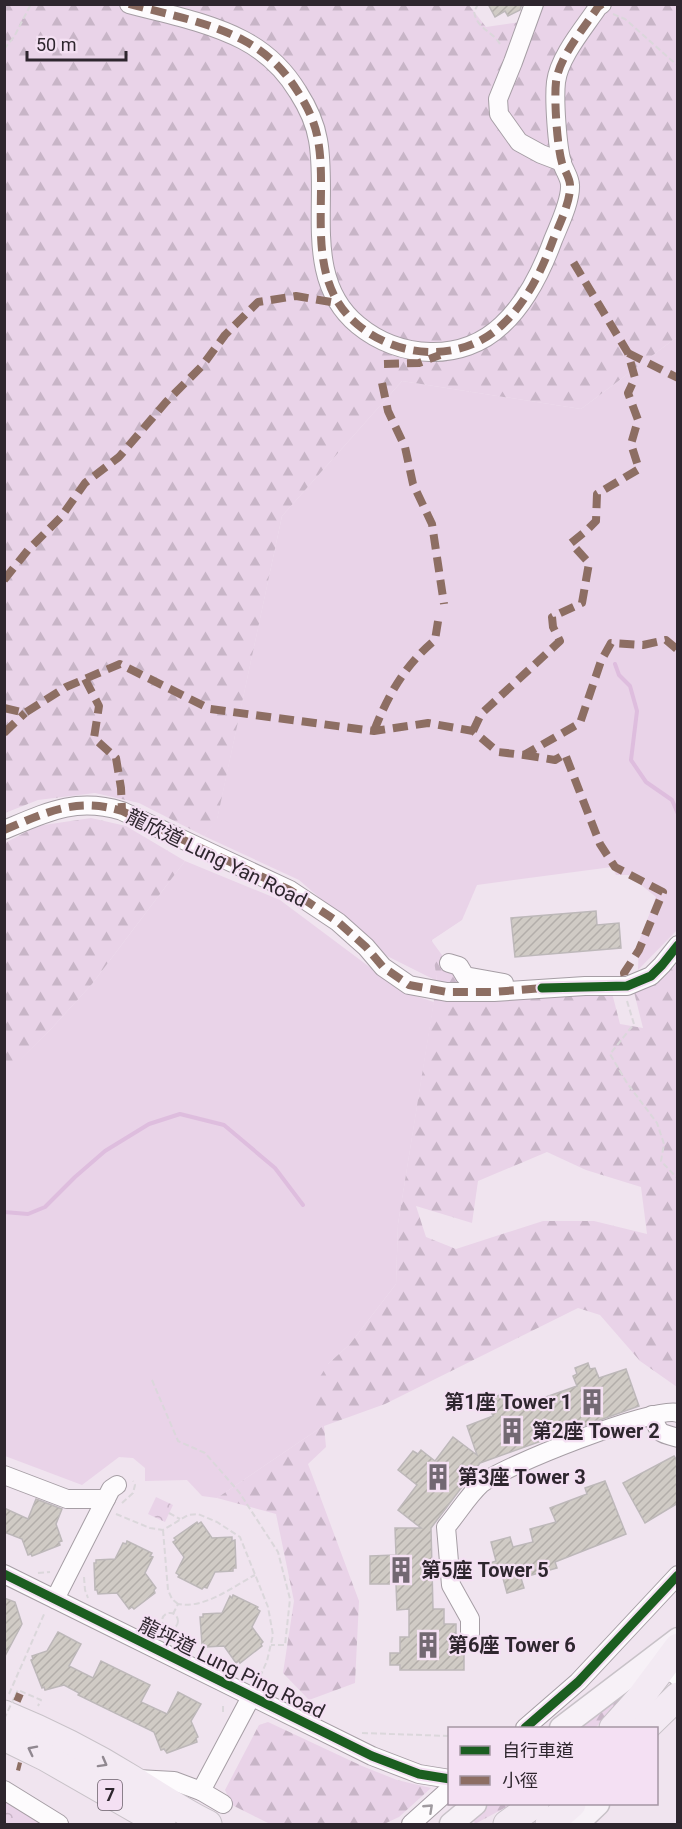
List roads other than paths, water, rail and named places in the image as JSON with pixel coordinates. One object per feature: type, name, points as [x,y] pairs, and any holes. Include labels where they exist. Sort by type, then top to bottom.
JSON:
[{"type":"highway","points":[[614,1727],[673,1663]]},
{"type":"highway","points":[[646,1727],[678,1696]]},
{"type":"highway","name":"7","points":[[11,1710],[131,1778],[174,1806],[215,1814]]},
{"type":"highway","name":"7","points":[[4,1737],[45,1757],[162,1824]]},
{"type":"highway","points":[[507,1824],[532,1805]]},
{"type":"highway","points":[[549,1824],[570,1805]]},
{"type":"main road","points":[[562,1727],[678,1640]]},
{"type":"main road","points":[[658,1731],[678,1702]]},
{"type":"main road","points":[[451,1824],[473,1805]]},
{"type":"main road","points":[[578,1824],[596,1805]]},
{"type":"street","points":[[129,4],[233,35],[266,54],[289,78],[309,113],[318,141],[321,174],[322,252],[326,277],[331,290],[338,303],[356,324],[367,332],[390,345],[417,351],[451,351],[490,335],[507,320],[543,268],[566,206],[571,184],[562,162],[556,80],[565,56],[600,6]]},
{"type":"street","points":[[534,4],[498,99],[499,114],[519,142],[562,162]]},
{"type":"street","name":"龍欣道 Lung Yan Road","points":[[4,830],[49,811],[68,806],[99,806],[122,811],[290,890],[338,922],[366,947],[383,967],[409,985],[447,992],[627,986],[651,976],[678,945]]},
{"type":"street","points":[[449,963],[459,966],[465,976],[472,978],[542,988]]},
{"type":"street","points":[[470,1634],[470,1619],[451,1585],[446,1527],[482,1484],[508,1468],[619,1419],[670,1411],[678,1413]]},
{"type":"street","points":[[652,1415],[658,1430],[665,1435],[678,1438]]},
{"type":"street","points":[[4,1475],[67,1499],[118,1496],[51,1603]]},
{"type":"street","name":"龍坪道 Lung Ping Road","points":[[4,1574],[51,1603],[254,1692],[372,1756],[448,1787]]},
{"type":"street","points":[[526,1727],[578,1682],[678,1575]]},
{"type":"street","name":"龍坪道 Lung Ping Road","points":[[201,1791],[254,1692]]},
{"type":"street","points":[[131,1778],[174,1780],[201,1791],[215,1814]]},
{"type":"street","points":[[411,1824],[448,1788]]},
{"type":"street","points":[[4,1790],[58,1824]]},
{"type":"waterway","points":[[615,664],[619,675],[630,686],[637,711],[631,760],[646,782],[672,800],[678,814]]},
{"type":"waterway","points":[[4,1212],[28,1214],[45,1207],[105,1151],[149,1124],[180,1114],[224,1125],[275,1168],[303,1205]]},
{"type":"place","name":"第1座 Tower 1","points":[[592,1402]]},
{"type":"place","name":"第2座 Tower 2","points":[[512,1431]]},
{"type":"place","name":"第3座 Tower 3","points":[[438,1477]]},
{"type":"place","name":"第5座 Tower 5","points":[[401,1570]]},
{"type":"place","name":"第6座 Tower 6","points":[[428,1645]]}]
